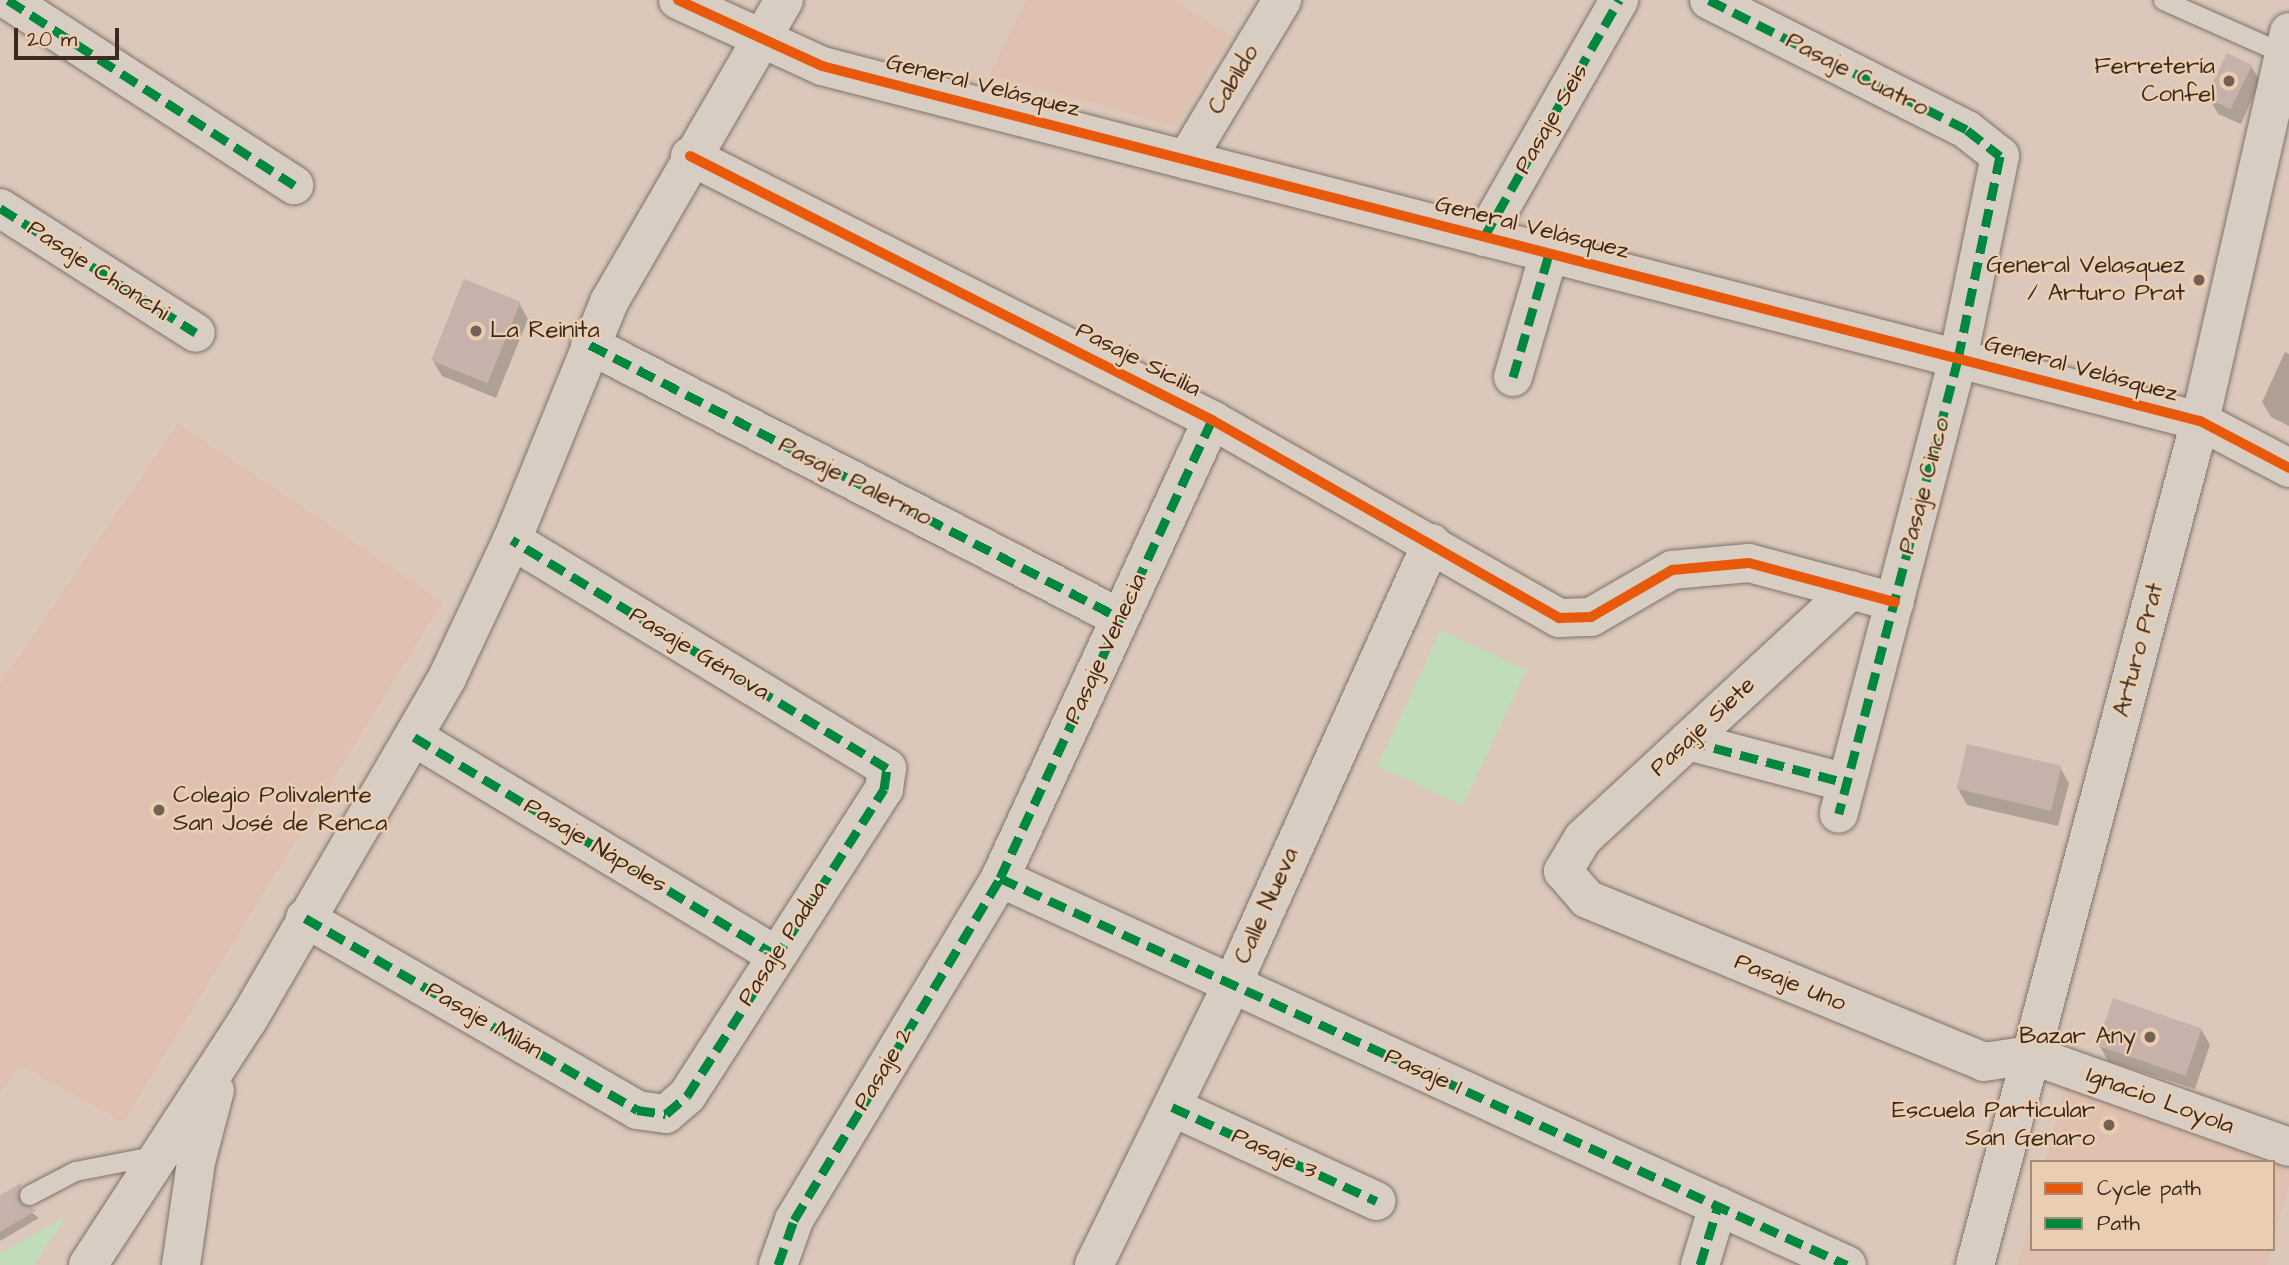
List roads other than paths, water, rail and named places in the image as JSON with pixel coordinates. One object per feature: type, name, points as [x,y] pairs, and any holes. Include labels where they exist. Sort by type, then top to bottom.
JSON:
[{"type":"street","points":[[8,0],[293,185]]},
{"type":"street","name":"General Velásquez","points":[[678,0],[759,40],[822,66],[2200,421],[2289,468]]},
{"type":"street","points":[[88,1265],[157,1155],[234,1042],[414,737],[512,540],[590,345],[690,156],[784,0]]},
{"type":"street","name":"Cabildo","points":[[1186,160],[1282,0]]},
{"type":"street","name":"Pasaje Seis","points":[[1484,237],[1619,0]]},
{"type":"street","name":"Pasaje Cuatro","points":[[1709,0],[1967,130],[2000,156]]},
{"type":"street","name":"Arturo Prat","points":[[1975,1265],[2200,421],[2287,43]]},
{"type":"street","name":"Pasaje Sicilia","points":[[690,156],[1212,420],[1432,543],[1559,618],[1591,617],[1672,570],[1749,563],[1851,590]]},
{"type":"street","name":"Pasaje Cinco","points":[[1688,741],[1843,798],[1958,359],[2000,156]]},
{"type":"street","name":"Pasaje Chonchi","points":[[0,208],[196,333]]},
{"type":"street","points":[[1513,377],[1549,254]]},
{"type":"street","name":"Pasaje Palermo","points":[[590,345],[1120,618]]},
{"type":"street","name":"Pasaje Venecia","points":[[1000,878],[1212,420]]},
{"type":"street","name":"Pasaje Génova","points":[[512,540],[887,768]]},
{"type":"street","name":"Calle Nueva","points":[[1094,1265],[1232,985],[1432,543]]},
{"type":"street","points":[[1851,590],[1895,602]]},
{"type":"street","name":"Pasaje Siete","points":[[1563,871],[1583,838],[1851,590]]},
{"type":"street","name":"Pasaje Nápoles","points":[[414,737],[775,954]]},
{"type":"street","name":"Pasaje Padua","points":[[666,1114],[687,1096],[775,954],[884,789],[887,768]]},
{"type":"street","name":"Pasaje Uno","points":[[1563,871],[1587,899],[1984,1062],[2031,1055]]},
{"type":"street","name":"Pasaje 1","points":[[1000,878],[1847,1265]]},
{"type":"street","name":"Pasaje 2","points":[[778,1265],[794,1220],[1000,878]]},
{"type":"street","name":"Pasaje Milán","points":[[305,918],[637,1110],[666,1114]]},
{"type":"street","points":[[181,1265],[201,1133],[234,1042]]},
{"type":"street","name":"Ignacio Loyola","points":[[2031,1055],[2289,1146]]},
{"type":"street","name":"Pasaje 3","points":[[1172,1107],[1376,1201]]},
{"type":"street","points":[[1700,1265],[1718,1206]]},
{"type":"lane","points":[[2163,0],[2287,43]]},
{"type":"lane","points":[[29,1195],[75,1171],[157,1155]]},
{"type":"place","name":"Ferretería Confel","points":[[2229,81]]},
{"type":"place","name":"General Velasquez / Arturo Prat","points":[[2199,280]]},
{"type":"place","name":"La Reinita","points":[[476,331]]},
{"type":"place","name":"Colegio Polivalente San José de Renca","points":[[159,810]]},
{"type":"place","name":"Bazar Any","points":[[2150,1037]]},
{"type":"place","name":"Escuela Particular San Genaro","points":[[2109,1125]]}]
